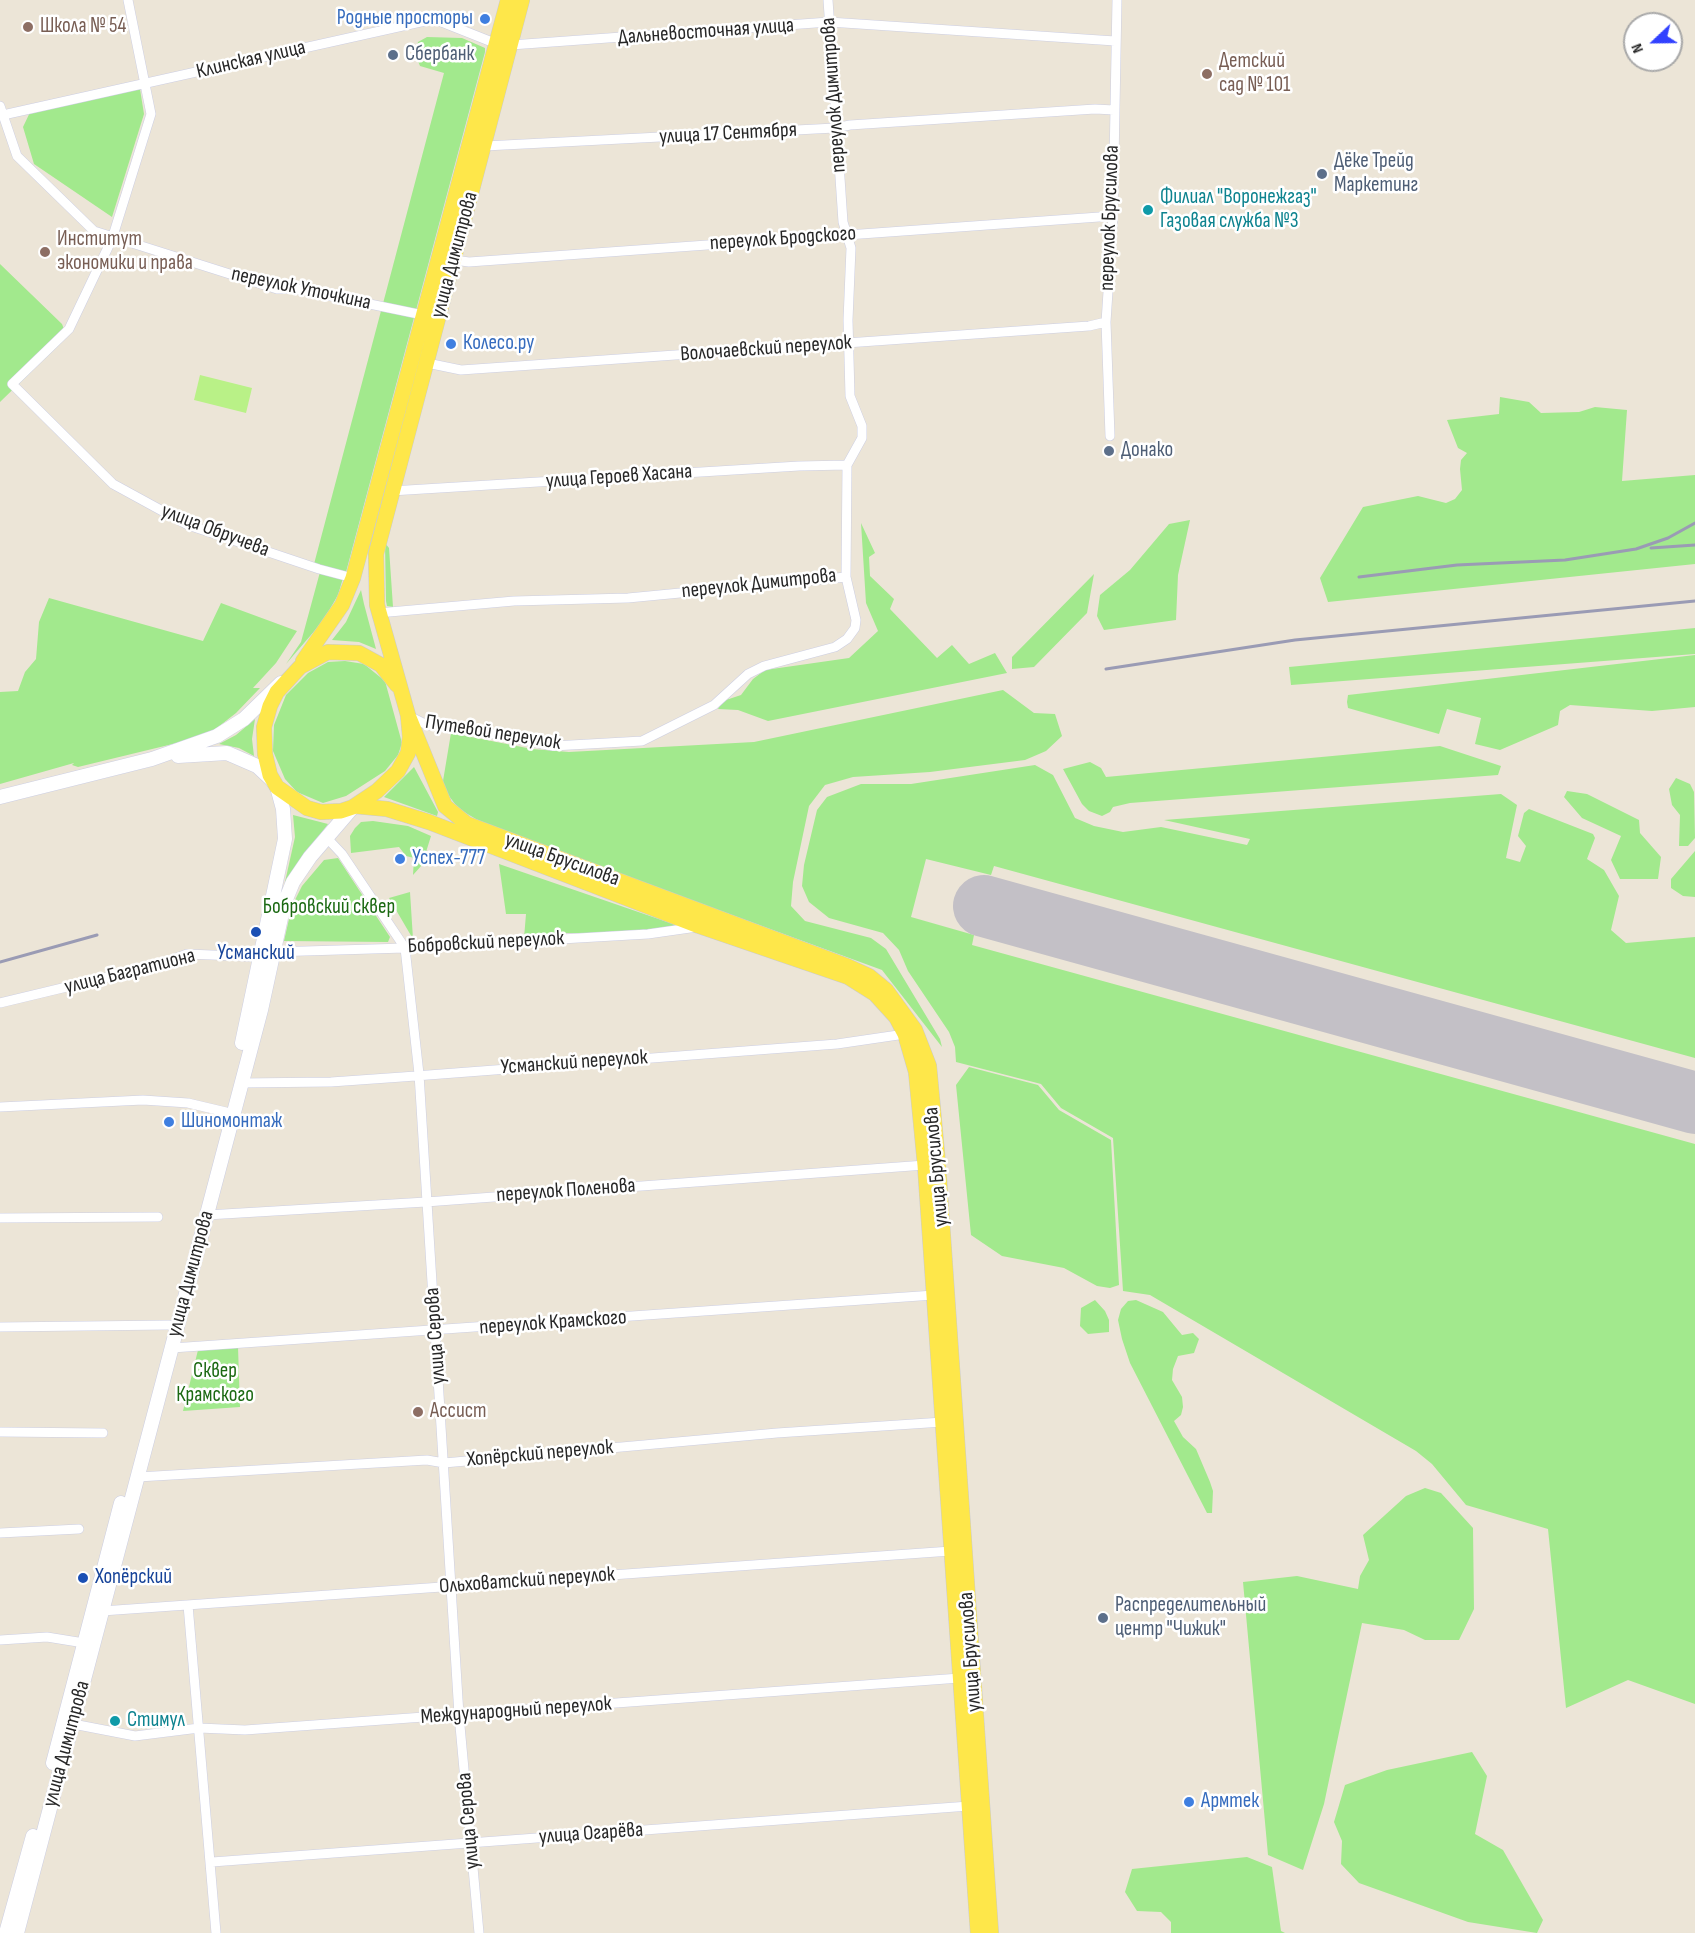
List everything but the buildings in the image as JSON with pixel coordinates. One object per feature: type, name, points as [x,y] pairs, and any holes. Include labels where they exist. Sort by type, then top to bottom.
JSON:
[{"type":"main road","name":"улица Димитрова","points":[[6,1933],[226,1112],[266,954],[293,882],[326,837],[354,807],[377,791],[403,763],[410,745],[408,715],[397,685],[378,613],[375,562],[391,491],[485,146],[504,44],[508,0]]},
{"type":"main road","name":"улица Димитрова","points":[[16,1933],[261,1010],[266,954],[285,839],[283,809],[263,746],[264,727],[273,699],[342,605],[353,578],[423,315],[504,44],[522,0]]},
{"type":"main road","name":"улица Димитрова","points":[[295,671],[328,652],[359,653],[376,660],[397,685]]},
{"type":"main road","points":[[0,797],[152,759],[208,740],[234,727],[295,671]]},
{"type":"main road","name":"улица Брусилова","points":[[408,715],[445,806],[467,824],[847,966],[869,976],[886,990],[910,1022],[928,1066],[933,1109],[962,1614],[991,1933]]},
{"type":"main road","points":[[152,759],[226,753],[257,766],[276,785]]},
{"type":"main road","name":"улица Димитрова","points":[[276,785],[314,810],[334,812],[354,807]]},
{"type":"main road","name":"улица Брусилова","points":[[354,807],[387,809],[429,822],[699,926],[848,977],[875,994],[896,1017],[905,1034],[916,1072],[925,1165],[951,1551],[962,1614],[960,1678],[978,1933]]},
{"type":"street","points":[[112,238],[151,114],[128,0]]},
{"type":"street","name":"переулок Димитрова","points":[[378,613],[514,601],[628,598],[846,577],[847,465],[862,438],[862,426],[850,396],[851,248],[843,222],[828,0]]},
{"type":"street","name":"переулок Брусилова","points":[[1110,436],[1106,322],[1113,216],[1117,0]]},
{"type":"street","name":"Клинская улица","points":[[2,110],[146,85],[435,19],[504,44]]},
{"type":"street","name":"Дальневосточная улица","points":[[504,44],[829,22],[1115,41]]},
{"type":"street","name":"переулок Уточкина","points":[[2,110],[16,156],[94,231],[277,289],[297,289],[423,315]]},
{"type":"street","name":"улица 17 Сентября","points":[[485,146],[835,128],[1084,110],[1114,110]]},
{"type":"street","name":"переулок Бродского","points":[[454,260],[469,262],[847,233],[1113,216]]},
{"type":"street","name":"улица Обручева","points":[[112,238],[69,329],[12,384],[113,484],[188,525],[319,569],[353,578]]},
{"type":"street","name":"Волочаевский переулок","points":[[426,363],[461,370],[1089,326],[1106,322]]},
{"type":"street","name":"улица Героев Хасана","points":[[391,491],[777,467],[847,465]]},
{"type":"street","name":"Путевой переулок","points":[[408,715],[428,725],[470,729],[553,746],[642,741],[714,705],[748,674],[764,666],[835,647],[847,639],[855,628],[856,620],[846,577]]},
{"type":"street","name":"улица Серова","points":[[326,837],[342,854],[405,948],[419,1074],[453,1587],[459,1715],[479,1933]]},
{"type":"street","name":"Бобровский переулок","points":[[266,954],[648,934],[699,926]]},
{"type":"street","name":"улица Багратиона","points":[[0,1003],[151,966],[187,954],[266,954]]},
{"type":"street","name":"Усманский переулок","points":[[242,1083],[331,1082],[837,1044],[905,1034]]},
{"type":"street","points":[[0,1107],[143,1100],[188,1104],[226,1112]]},
{"type":"street","name":"переулок Поленова","points":[[207,1215],[426,1202],[925,1165]]},
{"type":"street","points":[[0,1218],[158,1217]]},
{"type":"street","name":"переулок Крамского","points":[[172,1348],[436,1332],[934,1295]]},
{"type":"street","points":[[0,1327],[169,1325]]},
{"type":"street","name":"Хопёрский переулок","points":[[138,1477],[427,1460],[444,1463],[777,1433],[943,1422]]},
{"type":"street","points":[[0,1432],[103,1433]]},
{"type":"street","points":[[0,1533],[79,1529]]},
{"type":"street","name":"Ольховатский переулок","points":[[102,1611],[951,1551]]},
{"type":"street","points":[[188,1605],[212,1862],[216,1933]]},
{"type":"street","points":[[0,1640],[47,1637],[84,1643]]},
{"type":"street","name":"Международный переулок","points":[[73,1724],[135,1736],[199,1728],[244,1730],[960,1678]]},
{"type":"street","name":"улица Огарёва","points":[[212,1862],[969,1806]]},
{"type":"green space","points":[[427,37],[462,38],[485,48],[485,52],[346,572],[314,564],[444,73],[420,66],[415,54],[418,42]]},
{"type":"green space","points":[[139,83],[144,114],[112,217],[34,164],[23,127],[33,106]]},
{"type":"green space","points":[[0,264],[62,324],[67,337],[0,402]]},
{"type":"green space","points":[[200,375],[252,388],[246,413],[194,400]]},
{"type":"green space","points":[[1500,397],[1529,402],[1541,413],[1579,412],[1595,407],[1627,410],[1622,481],[1695,475],[1695,564],[1328,602],[1320,578],[1363,507],[1418,496],[1446,503],[1455,499],[1462,490],[1461,460],[1467,453],[1458,448],[1447,420],[1499,414]]},
{"type":"green space","points":[[1190,520],[1178,575],[1176,620],[1104,630],[1097,616],[1100,595],[1130,570],[1169,524]]},
{"type":"green space","points":[[861,523],[875,553],[869,557],[870,576],[894,599],[890,609],[937,658],[952,645],[969,664],[995,653],[1007,673],[768,721],[738,710],[718,709],[723,701],[741,695],[753,679],[765,670],[849,658],[878,631],[866,603]]},
{"type":"green space","points":[[385,543],[389,548],[393,607],[387,606],[386,601]]},
{"type":"green space","points":[[320,572],[343,578],[338,595],[323,621],[286,664],[301,642]]},
{"type":"green space","points":[[1094,574],[1087,613],[1034,667],[1012,669],[1012,657]]},
{"type":"green space","points":[[361,590],[376,649],[359,642],[332,640],[346,622]]},
{"type":"green space","points":[[49,598],[203,641],[221,603],[297,631],[276,663],[253,688],[260,688],[236,713],[213,731],[181,742],[78,767],[72,765],[74,763],[0,784],[0,692],[18,691],[25,672],[36,659],[39,622]]},
{"type":"green space","points":[[1695,628],[1695,654],[1291,685],[1289,667]]},
{"type":"green space","points":[[1695,655],[1695,707],[1652,711],[1570,705],[1560,711],[1558,725],[1500,750],[1475,744],[1481,718],[1447,709],[1439,734],[1348,708],[1347,702],[1348,695]]},
{"type":"green space","points":[[345,661],[364,664],[385,681],[402,743],[398,755],[385,771],[346,796],[323,803],[297,792],[285,779],[273,751],[274,725],[286,695],[308,673],[328,662]]},
{"type":"green space","points":[[1003,690],[1034,713],[1055,714],[1062,736],[1046,751],[1025,760],[930,772],[853,777],[825,785],[809,806],[793,882],[791,906],[805,921],[871,938],[886,949],[940,1039],[942,1047],[882,970],[486,825],[459,809],[442,787],[451,733],[532,749],[569,752],[754,742]]},
{"type":"green space","points":[[255,719],[252,739],[254,756],[239,748],[219,744],[236,735]]},
{"type":"green space","points":[[1440,746],[1501,766],[1498,775],[1130,803],[1113,807],[1110,812],[1102,816],[1089,811],[1082,804],[1063,769],[1090,762],[1101,768],[1106,777]]},
{"type":"green space","points":[[1035,765],[1053,775],[1075,818],[1094,826],[1123,832],[1161,827],[1247,845],[1250,839],[1164,820],[1501,794],[1517,805],[1506,858],[1520,862],[1526,846],[1518,836],[1524,813],[1529,809],[1593,834],[1595,838],[1587,859],[1604,870],[1619,896],[1611,930],[1626,943],[1695,937],[1695,1058],[994,866],[991,875],[926,859],[911,917],[974,935],[972,945],[1695,1144],[1695,1704],[1628,1680],[1566,1708],[1548,1529],[1466,1505],[1432,1464],[1416,1451],[1150,1295],[1123,1291],[1113,1138],[1061,1108],[1041,1084],[956,1062],[955,1047],[949,1032],[908,971],[899,950],[883,933],[829,918],[809,902],[802,886],[804,865],[817,810],[827,797],[861,784],[911,784]]},
{"type":"green space","points":[[414,767],[438,812],[437,816],[384,797]]},
{"type":"green space","points":[[1676,778],[1690,784],[1694,792],[1695,838],[1688,846],[1679,846],[1680,815],[1672,805],[1669,789]]},
{"type":"green space","points":[[1567,791],[1587,794],[1639,820],[1640,833],[1661,857],[1658,879],[1620,879],[1611,860],[1621,836],[1582,818],[1564,797]]},
{"type":"green space","points":[[293,815],[328,824],[285,882],[295,837]]},
{"type":"green space","points":[[373,821],[408,826],[431,836],[422,865],[413,875],[414,858],[406,856],[399,847],[351,853],[350,836],[355,828],[361,822]]},
{"type":"green space","points":[[1695,851],[1695,897],[1683,896],[1671,888],[1671,879]]},
{"type":"green space","name":"Бобровский сквер","points":[[338,858],[390,937],[388,942],[284,941],[292,906],[302,886],[324,860]]},
{"type":"green space","points":[[499,864],[679,926],[678,933],[556,933],[524,938],[526,914],[506,914]]},
{"type":"green space","points":[[410,892],[413,939],[389,898]]},
{"type":"green space","points":[[969,1067],[1038,1085],[1059,1110],[1111,1140],[1119,1285],[1110,1288],[1097,1286],[1064,1268],[1002,1256],[971,1235],[956,1085]]},
{"type":"green space","points":[[1095,1300],[1105,1311],[1109,1320],[1109,1332],[1088,1334],[1080,1326],[1081,1308]]},
{"type":"green space","points":[[1136,1300],[1163,1312],[1182,1335],[1193,1333],[1199,1339],[1194,1353],[1178,1356],[1173,1369],[1172,1380],[1182,1397],[1183,1407],[1181,1415],[1174,1421],[1183,1437],[1196,1449],[1210,1482],[1213,1491],[1212,1513],[1207,1513],[1130,1363],[1118,1320],[1121,1309],[1128,1301]]},
{"type":"green space","name":"Сквер Крамского","points":[[238,1347],[240,1407],[183,1411],[198,1350]]},
{"type":"green space","points":[[1425,1488],[1441,1493],[1473,1528],[1474,1609],[1459,1640],[1425,1640],[1404,1630],[1362,1623],[1324,1804],[1303,1870],[1268,1855],[1243,1582],[1297,1576],[1358,1589],[1360,1576],[1369,1560],[1363,1535],[1406,1496]]},
{"type":"green space","points":[[1472,1752],[1487,1776],[1475,1834],[1503,1850],[1543,1920],[1537,1933],[1468,1922],[1359,1883],[1341,1864],[1342,1841],[1334,1822],[1345,1785],[1387,1770]]},
{"type":"green space","points":[[1247,1857],[1272,1867],[1281,1931],[1285,1933],[1171,1933],[1171,1922],[1161,1912],[1137,1911],[1125,1892],[1132,1869]]},
{"type":"runway","points":[[984,906],[1695,1103]]},
{"type":"railway","points":[[1359,577],[1457,565],[1565,560],[1636,549],[1668,538],[1695,523]]},
{"type":"railway","points":[[1651,548],[1695,545]]},
{"type":"railway","points":[[1106,669],[1295,640],[1695,601]]},
{"type":"railway","points":[[0,962],[97,935]]},
{"type":"place","name":"Родные просторы","points":[[485,19]]},
{"type":"place","name":"Школа № 54","points":[[28,27]]},
{"type":"place","name":"Сбербанк","points":[[393,55]]},
{"type":"place","name":"Детский сад № 101","points":[[1207,74]]},
{"type":"place","name":"Дёке Трейд Маркетинг","points":[[1322,174]]},
{"type":"place","name":"Филиал \"Воронежгаз\" Газовая служба №3","points":[[1148,210]]},
{"type":"place","name":"Институт экономики и права","points":[[45,252]]},
{"type":"place","name":"Колесо.ру","points":[[451,344]]},
{"type":"place","name":"Донако","points":[[1109,451]]},
{"type":"place","name":"Успех-777","points":[[400,859]]},
{"type":"place","name":"Усманский","points":[[256,932]]},
{"type":"place","name":"Шиномонтаж","points":[[169,1122]]},
{"type":"place","name":"Ассист","points":[[418,1412]]},
{"type":"place","name":"Хопёрский","points":[[83,1578]]},
{"type":"place","name":"Распределительный центр \"Чижик\"","points":[[1103,1618]]},
{"type":"place","name":"Стимул","points":[[115,1721]]},
{"type":"place","name":"Армтек","points":[[1189,1802]]}]
